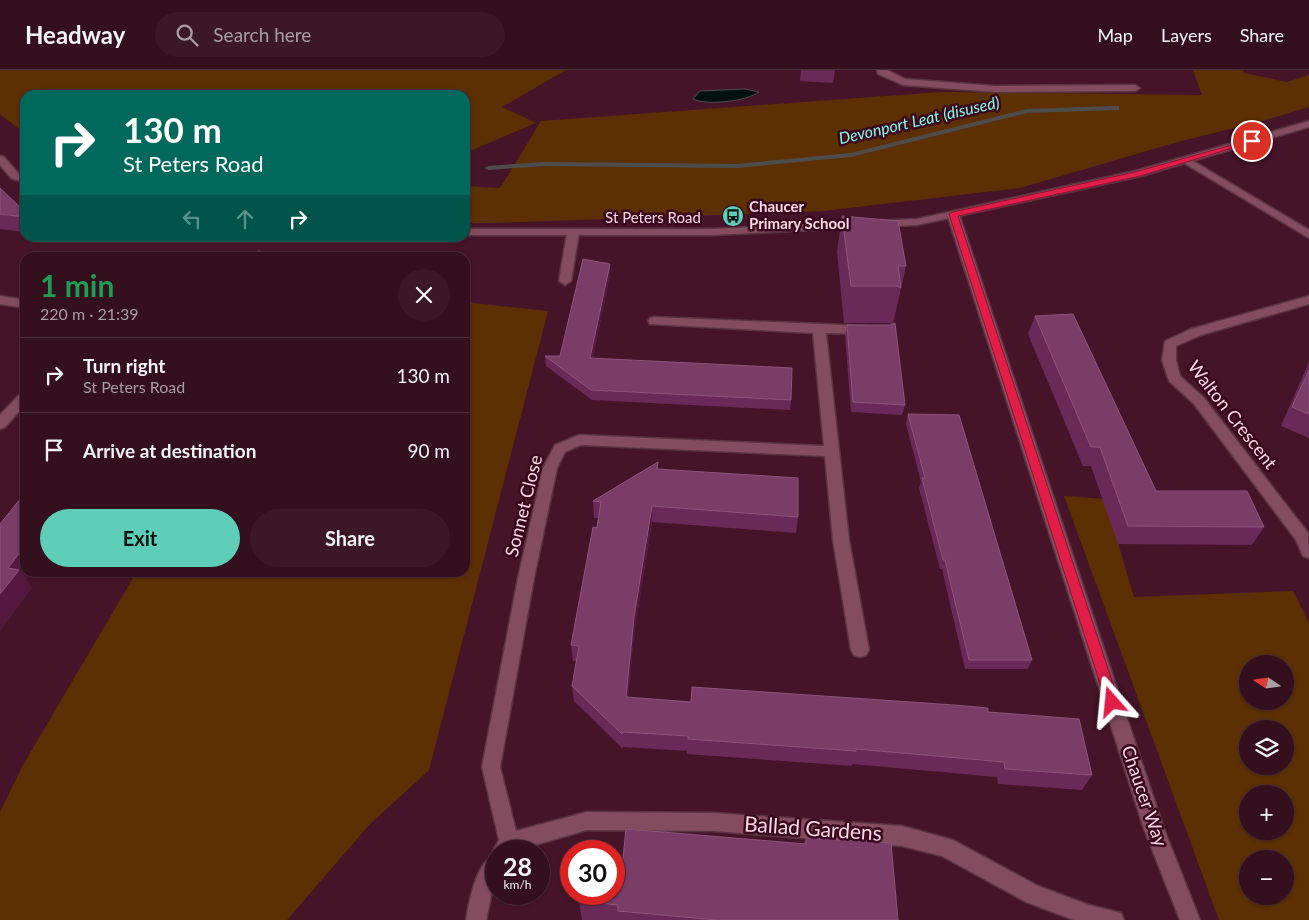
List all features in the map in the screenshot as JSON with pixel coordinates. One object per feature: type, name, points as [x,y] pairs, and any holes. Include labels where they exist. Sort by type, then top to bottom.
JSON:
[{"type":"street","points":[[882,70],[881,72],[903,82],[995,89],[1135,88]]},
{"type":"street","name":"St Peters Road","points":[[470,232],[712,232],[917,222],[1137,174],[1188,161],[1309,124]]},
{"type":"street","points":[[0,159],[15,176],[20,178]]},
{"type":"street","points":[[1188,161],[1309,235]]},
{"type":"street","name":"Chaucer Way","points":[[953,214],[1154,829],[1190,920]]},
{"type":"street","points":[[565,282],[573,233]]},
{"type":"street","points":[[0,300],[20,303]]},
{"type":"street","name":"Walton Crescent","points":[[1309,300],[1196,332],[1170,344],[1169,360],[1174,378],[1199,401],[1302,537],[1309,552]]},
{"type":"street","points":[[654,321],[878,330]]},
{"type":"street","points":[[819,329],[830,451],[841,540],[860,650]]},
{"type":"street","points":[[0,424],[20,402]]},
{"type":"street","name":"Sonnet Close","points":[[505,840],[492,767],[526,578],[550,468],[560,449],[579,440],[830,451]]},
{"type":"street","name":"Ballad Gardens","points":[[525,840],[587,821],[714,822],[902,836],[946,847],[1032,895],[1088,915],[1114,920]]},
{"type":"street","points":[[476,920],[482,889],[485,884]]},
{"type":"shaded area","points":[[0,70],[566,70],[502,107],[536,123],[470,151],[470,90],[20,90],[20,130],[0,114]]},
{"type":"shaded area","points":[[1193,70],[1243,70],[1244,73],[1287,82],[1309,75],[1309,107],[1259,122],[1181,141],[1020,188],[823,211],[470,223],[470,186],[500,188],[541,121],[941,92],[1202,95]]},
{"type":"shaded area","points":[[745,89],[759,92],[746,98],[727,102],[708,102],[693,99],[700,91]]},
{"type":"shaded area","points":[[470,303],[548,311],[429,770],[369,825],[287,920],[0,920],[0,812],[23,765],[134,577],[470,577]]},
{"type":"shaded area","points":[[1064,496],[1105,499],[1134,597],[1293,591],[1309,623],[1309,920],[1219,920]]},
{"type":"building","points":[[0,188],[20,207],[20,216],[0,214]]},
{"type":"building","points":[[842,216],[898,221],[906,266],[898,266],[901,288],[897,286],[851,286]]},
{"type":"building","points":[[583,259],[610,264],[590,358],[792,368],[791,400],[591,390],[545,356],[560,356]]},
{"type":"building","points":[[1073,314],[1156,491],[1247,491],[1264,527],[1128,526],[1100,447],[1091,447],[1035,316]]},
{"type":"building","points":[[895,323],[905,405],[853,402],[847,325],[891,325]]},
{"type":"building","points":[[1309,370],[1309,414],[1292,407]]},
{"type":"building","points":[[908,414],[959,415],[1032,660],[969,660],[945,560],[943,560],[922,478],[925,478]]},
{"type":"building","points":[[658,462],[657,469],[798,478],[798,517],[652,506],[634,617],[626,697],[691,702],[692,687],[954,705],[988,708],[988,712],[1079,719],[1092,775],[1005,769],[1004,762],[856,749],[856,751],[688,739],[688,736],[622,732],[622,734],[572,686],[579,646],[571,645],[593,527],[597,528],[601,502],[593,501]]},
{"type":"building","points":[[20,499],[20,552],[8,568],[19,570],[0,594],[0,524]]},
{"type":"building","points":[[626,829],[806,844],[806,838],[891,843],[898,920],[717,920],[618,911],[618,905],[625,905]]},
{"type":"waterway","name":"Devonport Leat (disused)","points":[[488,168],[546,164],[737,166],[851,155],[1027,111],[1116,108]]},
{"type":"place","name":"Chaucer Primary School","points":[[733,216]]},
{"type":"route","points":[[1112,702],[953,214],[1137,174],[1188,161],[1252,141]]}]
